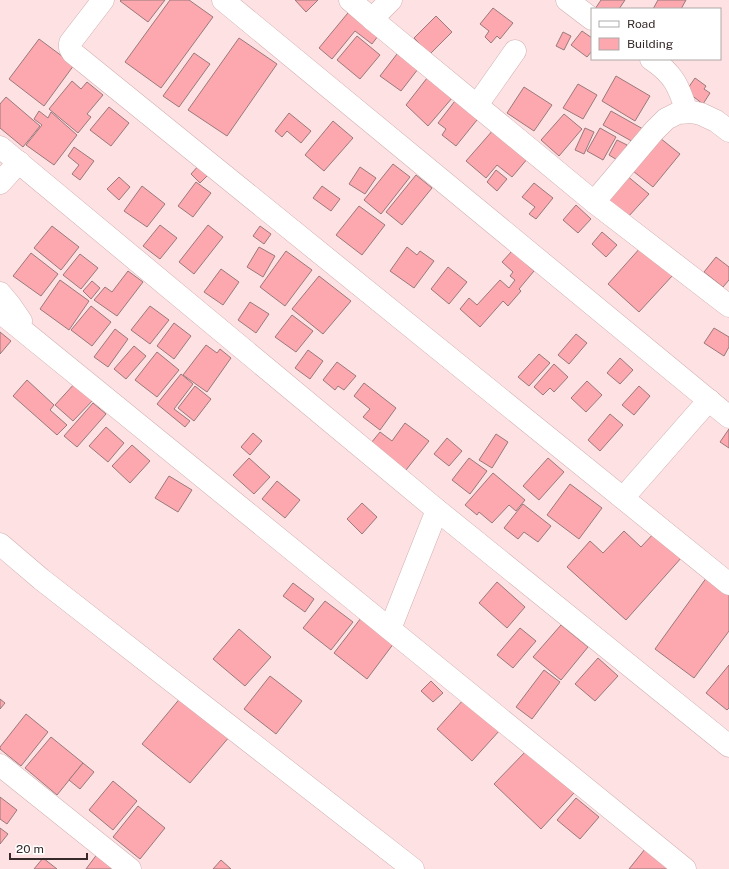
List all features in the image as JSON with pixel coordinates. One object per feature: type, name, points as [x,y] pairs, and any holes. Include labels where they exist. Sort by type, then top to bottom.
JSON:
[{"type":"street","points":[[104,0],[70,43],[70,48],[73,53],[729,584]]},
{"type":"street","points":[[222,0],[729,416]]},
{"type":"street","points":[[350,0],[594,202],[729,306]]},
{"type":"street","points":[[372,19],[391,0]]},
{"type":"street","points":[[567,0],[591,18]]},
{"type":"street","points":[[478,105],[515,51]]},
{"type":"street","points":[[653,60],[661,65],[680,90],[687,112]]},
{"type":"street","points":[[594,202],[654,131],[666,119],[678,113],[692,112],[701,114],[716,121],[729,131]]},
{"type":"street","points":[[0,147],[437,510],[729,746]]},
{"type":"street","points":[[0,183],[19,162]]},
{"type":"street","points":[[0,293],[10,305],[31,338]]},
{"type":"street","points":[[0,312],[685,869]]},
{"type":"street","points":[[624,498],[709,400]]},
{"type":"street","points":[[390,629],[437,510]]},
{"type":"street","points":[[0,544],[47,583],[414,869]]},
{"type":"street","points":[[0,765],[130,869]]},
{"type":"building","points":[[165,0],[148,22],[120,1]]},
{"type":"building","points":[[170,0],[189,0],[213,17],[161,88],[125,62]]},
{"type":"building","points":[[295,0],[318,0],[306,12]]},
{"type":"building","points":[[601,0],[625,0],[620,8],[596,8]]},
{"type":"building","points":[[658,0],[686,0],[682,8],[654,8]]},
{"type":"building","points":[[352,8],[381,32],[372,44],[355,31],[332,59],[319,48]]},
{"type":"building","points":[[493,8],[513,23],[500,39],[497,36],[491,43],[485,37],[489,31],[480,24]]},
{"type":"building","points":[[436,16],[452,32],[430,54],[414,38]]},
{"type":"building","points":[[582,31],[591,37],[591,52],[587,57],[571,45]]},
{"type":"building","points":[[563,32],[571,36],[564,50],[556,46]]},
{"type":"building","points":[[357,36],[380,55],[360,79],[337,60]]},
{"type":"building","points":[[239,38],[277,64],[227,136],[188,110]]},
{"type":"building","points":[[39,39],[74,65],[44,106],[9,79]]},
{"type":"building","points":[[194,53],[210,64],[179,107],[163,96]]},
{"type":"building","points":[[397,54],[418,69],[401,91],[380,76]]},
{"type":"building","points":[[431,73],[453,97],[428,126],[406,105]]},
{"type":"building","points":[[616,76],[650,96],[635,121],[602,101]]},
{"type":"building","points":[[695,78],[706,86],[704,89],[710,93],[703,104],[686,91]]},
{"type":"building","points":[[72,81],[81,89],[87,82],[103,95],[87,114],[91,117],[78,133],[49,109]]},
{"type":"building","points":[[578,84],[597,95],[583,119],[563,108]]},
{"type":"building","points":[[524,87],[552,105],[534,131],[507,113]]},
{"type":"building","points":[[6,97],[40,126],[23,147],[0,128],[0,104]]},
{"type":"building","points":[[458,97],[481,115],[456,146],[442,135],[446,129],[438,123]]},
{"type":"building","points":[[109,107],[129,123],[111,146],[90,130]]},
{"type":"building","points":[[39,111],[48,118],[51,112],[77,135],[54,165],[26,145],[42,125],[34,119]]},
{"type":"building","points":[[611,111],[643,129],[635,143],[603,125]]},
{"type":"building","points":[[289,113],[311,131],[301,143],[287,131],[282,137],[275,131]]},
{"type":"building","points":[[564,114],[582,129],[559,156],[541,140]]},
{"type":"building","points":[[333,121],[353,138],[324,171],[305,155]]},
{"type":"building","points":[[585,128],[594,132],[584,154],[575,150]]},
{"type":"building","points":[[600,128],[616,137],[603,160],[587,151]]},
{"type":"building","points":[[494,129],[528,158],[512,177],[497,165],[486,178],[466,161]]},
{"type":"building","points":[[660,138],[680,154],[653,187],[633,171]]},
{"type":"building","points":[[617,140],[627,145],[619,161],[609,155]]},
{"type":"building","points":[[74,147],[94,161],[80,180],[72,174],[79,165],[68,156]]},
{"type":"building","points":[[200,164],[210,173],[200,183],[191,174]]},
{"type":"building","points":[[393,164],[410,177],[381,214],[364,200]]},
{"type":"building","points":[[360,167],[376,178],[365,194],[349,184]]},
{"type":"building","points":[[496,170],[507,179],[497,191],[487,182]]},
{"type":"building","points":[[416,175],[432,188],[402,225],[386,212]]},
{"type":"building","points":[[626,175],[649,194],[628,217],[606,197]]},
{"type":"building","points":[[119,177],[130,187],[119,200],[107,189]]},
{"type":"building","points":[[196,182],[211,193],[193,217],[178,206]]},
{"type":"building","points":[[534,183],[553,198],[536,219],[529,214],[535,207],[522,197]]},
{"type":"building","points":[[142,186],[165,204],[147,227],[124,211]]},
{"type":"building","points":[[322,186],[340,199],[331,211],[313,198]]},
{"type":"building","points":[[576,205],[591,219],[578,233],[563,220]]},
{"type":"building","points":[[359,206],[385,225],[362,255],[336,235]]},
{"type":"building","points":[[160,225],[177,238],[160,259],[143,246]]},
{"type":"building","points":[[208,225],[223,237],[194,274],[179,262]]},
{"type":"building","points":[[52,226],[79,247],[61,270],[34,248]]},
{"type":"building","points":[[260,226],[271,234],[264,244],[253,236]]},
{"type":"building","points":[[602,232],[617,245],[606,257],[592,244]]},
{"type":"building","points":[[259,247],[275,256],[263,277],[247,267]]},
{"type":"building","points":[[407,247],[417,255],[420,251],[434,261],[414,288],[390,271]]},
{"type":"building","points":[[641,247],[673,275],[639,312],[608,284]]},
{"type":"building","points":[[286,251],[312,270],[285,306],[260,287]]},
{"type":"building","points":[[512,251],[534,271],[519,289],[521,291],[508,306],[503,301],[480,327],[460,309],[469,298],[477,305],[500,280],[509,288],[515,280],[510,276],[513,272],[502,262]]},
{"type":"building","points":[[31,253],[58,274],[41,296],[13,276]]},
{"type":"building","points":[[80,254],[98,268],[81,289],[63,275]]},
{"type":"building","points":[[716,257],[729,267],[729,280],[723,287],[704,272]]},
{"type":"building","points":[[448,267],[467,282],[449,304],[431,289]]},
{"type":"building","points":[[221,269],[239,282],[223,305],[204,292]]},
{"type":"building","points":[[128,271],[143,282],[117,316],[94,300],[105,287],[112,292]]},
{"type":"building","points":[[319,276],[351,301],[323,334],[292,309]]},
{"type":"building","points":[[60,280],[89,301],[69,330],[40,309]]},
{"type":"building","points":[[92,281],[100,288],[91,299],[83,291]]},
{"type":"building","points":[[250,302],[269,314],[256,333],[238,320]]},
{"type":"building","points":[[91,306],[111,322],[92,346],[71,330]]},
{"type":"building","points":[[150,306],[169,320],[150,344],[131,330]]},
{"type":"building","points":[[292,315],[313,331],[296,352],[275,337]]},
{"type":"building","points":[[174,323],[191,336],[174,359],[157,346]]},
{"type":"building","points":[[714,328],[729,337],[729,347],[724,356],[704,343]]},
{"type":"building","points":[[115,329],[128,339],[108,367],[94,357]]},
{"type":"building","points":[[0,332],[11,341],[0,354]]},
{"type":"building","points":[[576,334],[587,343],[569,364],[558,355]]},
{"type":"building","points":[[206,345],[217,353],[220,349],[231,358],[207,392],[183,375]]},
{"type":"building","points":[[134,346],[146,356],[126,379],[114,369]]},
{"type":"building","points":[[308,350],[323,361],[310,379],[295,368]]},
{"type":"building","points":[[157,352],[179,370],[157,397],[135,380]]},
{"type":"building","points":[[539,354],[550,363],[529,386],[518,377]]},
{"type":"building","points":[[620,358],[633,370],[620,384],[607,373]]},
{"type":"building","points":[[337,362],[356,376],[344,390],[338,386],[335,390],[323,380]]},
{"type":"building","points":[[554,364],[568,377],[554,392],[550,388],[543,395],[534,387]]},
{"type":"building","points":[[181,374],[193,384],[174,409],[190,421],[185,427],[157,404]]},
{"type":"building","points":[[27,380],[54,405],[50,410],[67,425],[57,435],[13,396]]},
{"type":"building","points":[[587,381],[602,395],[586,412],[571,398]]},
{"type":"building","points":[[76,382],[94,399],[73,421],[55,405]]},
{"type":"building","points":[[364,383],[396,408],[380,430],[363,417],[370,409],[354,396]]},
{"type":"building","points":[[195,386],[211,399],[194,421],[178,408]]},
{"type":"building","points":[[639,386],[650,396],[634,415],[622,405]]},
{"type":"building","points":[[93,403],[106,414],[77,447],[64,436]]},
{"type":"building","points":[[610,414],[623,425],[600,451],[588,440]]},
{"type":"building","points":[[405,423],[429,441],[406,470],[371,443],[380,432],[392,441]]},
{"type":"building","points":[[106,427],[124,443],[108,462],[89,446]]},
{"type":"building","points":[[729,429],[729,448],[720,442]]},
{"type":"building","points":[[253,433],[262,441],[250,455],[241,447]]},
{"type":"building","points":[[496,434],[508,442],[492,468],[479,460]]},
{"type":"building","points":[[447,438],[462,451],[449,466],[434,454]]},
{"type":"building","points":[[132,445],[150,461],[130,483],[112,466]]},
{"type":"building","points":[[249,458],[270,477],[254,494],[233,475]]},
{"type":"building","points":[[469,458],[487,471],[470,494],[452,480]]},
{"type":"building","points":[[548,458],[564,472],[539,500],[523,486]]},
{"type":"building","points":[[493,473],[525,500],[516,511],[509,505],[492,523],[479,512],[477,515],[465,505]]},
{"type":"building","points":[[169,476],[192,490],[178,512],[155,498]]},
{"type":"building","points":[[277,481],[300,500],[285,518],[262,499]]},
{"type":"building","points":[[570,484],[602,508],[579,539],[547,515]]},
{"type":"building","points":[[362,503],[377,517],[362,534],[347,519]]},
{"type":"building","points":[[523,504],[551,526],[538,542],[524,532],[518,539],[504,528]]},
{"type":"building","points":[[624,531],[641,547],[655,532],[682,557],[626,620],[567,567],[590,541],[603,553]]},
{"type":"building","points":[[707,577],[729,593],[729,631],[694,678],[655,649]]},
{"type":"building","points":[[497,582],[525,607],[507,628],[479,603]]},
{"type":"building","points":[[293,583],[314,599],[305,612],[283,596]]},
{"type":"building","points":[[325,601],[353,622],[331,650],[303,628]]},
{"type":"building","points":[[361,618],[394,643],[367,679],[334,653]]},
{"type":"building","points":[[561,625],[588,647],[561,680],[533,657]]},
{"type":"building","points":[[520,628],[536,641],[513,668],[497,655]]},
{"type":"building","points":[[239,629],[271,657],[245,686],[213,659]]},
{"type":"building","points":[[598,658],[618,676],[595,701],[575,684]]},
{"type":"building","points":[[729,665],[729,708],[727,710],[706,693]]},
{"type":"building","points":[[544,670],[560,682],[532,719],[516,707]]},
{"type":"building","points":[[270,676],[302,701],[276,734],[244,709]]},
{"type":"building","points":[[431,681],[443,693],[433,702],[421,691]]},
{"type":"building","points":[[182,696],[230,736],[190,783],[142,744]]},
{"type":"building","points":[[0,699],[5,703],[0,709]]},
{"type":"building","points":[[464,699],[500,730],[472,761],[437,729]]},
{"type":"building","points":[[26,714],[48,732],[21,766],[0,749],[0,747]]},
{"type":"building","points":[[51,737],[83,763],[57,795],[25,768]]},
{"type":"building","points":[[528,749],[574,793],[541,829],[494,784]]},
{"type":"building","points":[[83,763],[94,772],[80,789],[69,780]]},
{"type":"building","points":[[113,781],[137,801],[113,830],[89,810]]},
{"type":"building","points":[[0,797],[17,810],[7,824],[0,819]]},
{"type":"building","points":[[576,798],[599,817],[580,839],[557,820]]},
{"type":"building","points":[[138,806],[165,828],[140,859],[113,837]]},
{"type":"building","points":[[0,828],[8,834],[0,844]]},
{"type":"building","points":[[645,849],[670,869],[629,869]]},
{"type":"building","points":[[98,853],[119,869],[86,869]]},
{"type":"building","points":[[43,858],[57,869],[34,869]]},
{"type":"building","points":[[221,860],[231,869],[213,869]]}]
